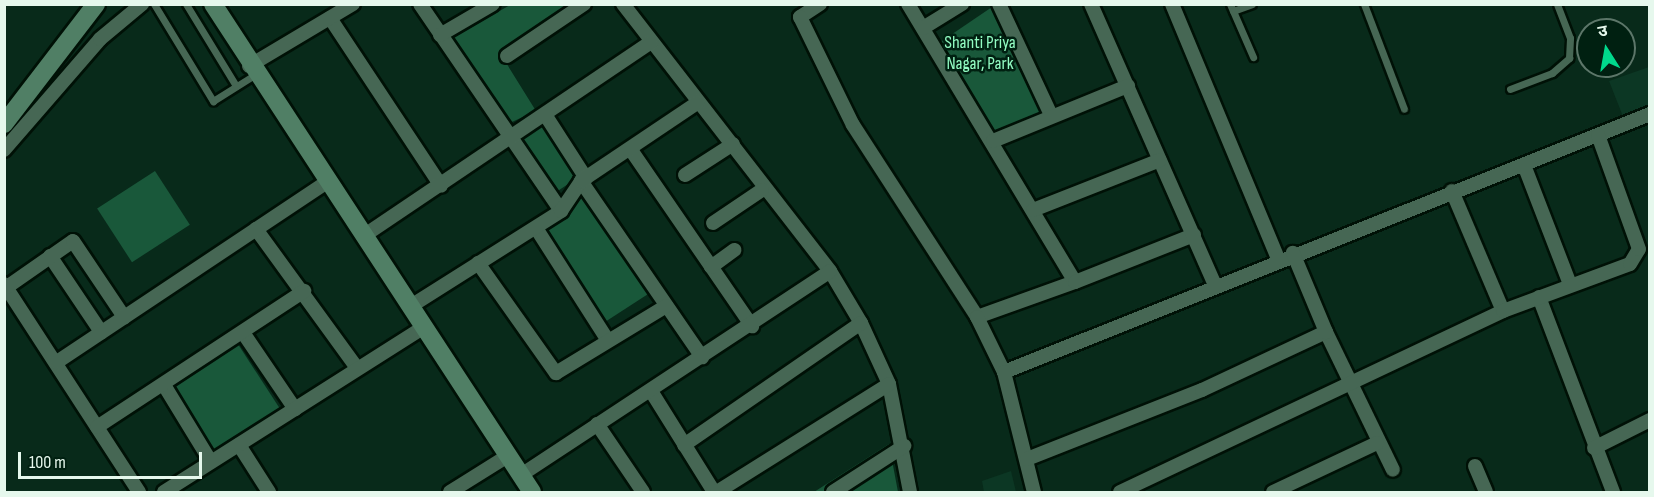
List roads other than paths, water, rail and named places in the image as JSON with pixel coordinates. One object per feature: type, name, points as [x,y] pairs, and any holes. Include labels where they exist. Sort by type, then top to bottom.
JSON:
[{"type":"street","points":[[4,103],[85,4]]},
{"type":"street","points":[[4,124],[96,4]]},
{"type":"street","points":[[4,150],[100,39],[142,4]]},
{"type":"street","points":[[213,4],[253,70],[365,235],[506,457],[532,492]]},
{"type":"street","points":[[253,70],[353,4]]},
{"type":"street","points":[[420,4],[508,140],[561,211]]},
{"type":"street","points":[[440,35],[492,4]]},
{"type":"street","points":[[507,56],[584,4]]},
{"type":"street","points":[[623,4],[697,103],[733,144],[762,190],[830,271],[861,323],[889,384],[904,446],[910,492]]},
{"type":"street","points":[[820,4],[798,11],[853,125],[977,317],[1004,372],[1034,492]]},
{"type":"street","points":[[908,4],[993,141],[1075,282]]},
{"type":"street","points":[[923,28],[962,4]]},
{"type":"street","points":[[999,4],[1050,115]]},
{"type":"street","points":[[1091,4],[1215,285]]},
{"type":"street","points":[[1172,4],[1278,259]]},
{"type":"street","points":[[330,18],[441,186]]},
{"type":"street","points":[[365,235],[546,116],[651,42]]},
{"type":"street","points":[[993,141],[1050,115],[1128,86]]},
{"type":"street","points":[[411,306],[561,211],[584,180],[697,103]]},
{"type":"street","points":[[1004,372],[1293,253],[1524,165],[1650,114]]},
{"type":"street","points":[[546,116],[584,180],[702,357]]},
{"type":"street","points":[[1120,492],[1351,387],[1503,311],[1570,284],[1630,264],[1639,249],[1598,135]]},
{"type":"street","points":[[685,175],[733,144]]},
{"type":"street","points":[[631,150],[752,326]]},
{"type":"street","points":[[1033,210],[1160,160]]},
{"type":"street","points":[[1524,165],[1570,284]]},
{"type":"street","points":[[57,362],[327,182]]},
{"type":"street","points":[[713,223],[762,190]]},
{"type":"street","points":[[1452,191],[1503,311]]},
{"type":"street","points":[[536,228],[607,339]]},
{"type":"street","points":[[256,229],[304,291],[357,368]]},
{"type":"street","points":[[977,317],[1075,282],[1194,235]]},
{"type":"street","points":[[124,316],[73,241],[6,285],[139,492]]},
{"type":"street","points":[[711,267],[734,250]]},
{"type":"street","points":[[1293,253],[1351,387],[1377,443],[1393,470]]},
{"type":"street","points":[[50,256],[101,332]]},
{"type":"street","points":[[478,263],[556,373],[607,339],[666,306]]},
{"type":"street","points":[[521,475],[752,326],[830,271]]},
{"type":"street","points":[[97,427],[244,334],[304,291]]},
{"type":"street","points":[[1539,297],[1594,448],[1613,492]]},
{"type":"street","points":[[684,445],[861,323]]},
{"type":"street","points":[[164,492],[424,327]]},
{"type":"street","points":[[1027,459],[1202,390],[1326,332]]},
{"type":"street","points":[[244,334],[295,409]]},
{"type":"street","points":[[651,391],[715,492],[889,384]]},
{"type":"street","points":[[164,385],[211,462]]},
{"type":"street","points":[[1594,448],[1650,420]]},
{"type":"street","points":[[597,424],[643,492]]},
{"type":"street","points":[[1274,492],[1377,443]]},
{"type":"street","points":[[239,445],[269,492]]},
{"type":"street","points":[[833,492],[904,446]]},
{"type":"street","points":[[450,492],[506,457]]},
{"type":"street","points":[[1475,466],[1486,492]]},
{"type":"lane","points":[[154,4],[213,101],[236,86],[253,70]]},
{"type":"lane","points":[[186,4],[236,86]]},
{"type":"lane","points":[[1252,4],[1232,8],[1253,57]]},
{"type":"lane","points":[[1364,4],[1404,109]]},
{"type":"lane","points":[[1510,89],[1552,73],[1569,58],[1570,38],[1557,4]]},
{"type":"park label","name":"Shanti Priya Nagar, Park","points":[[980,54]]}]
